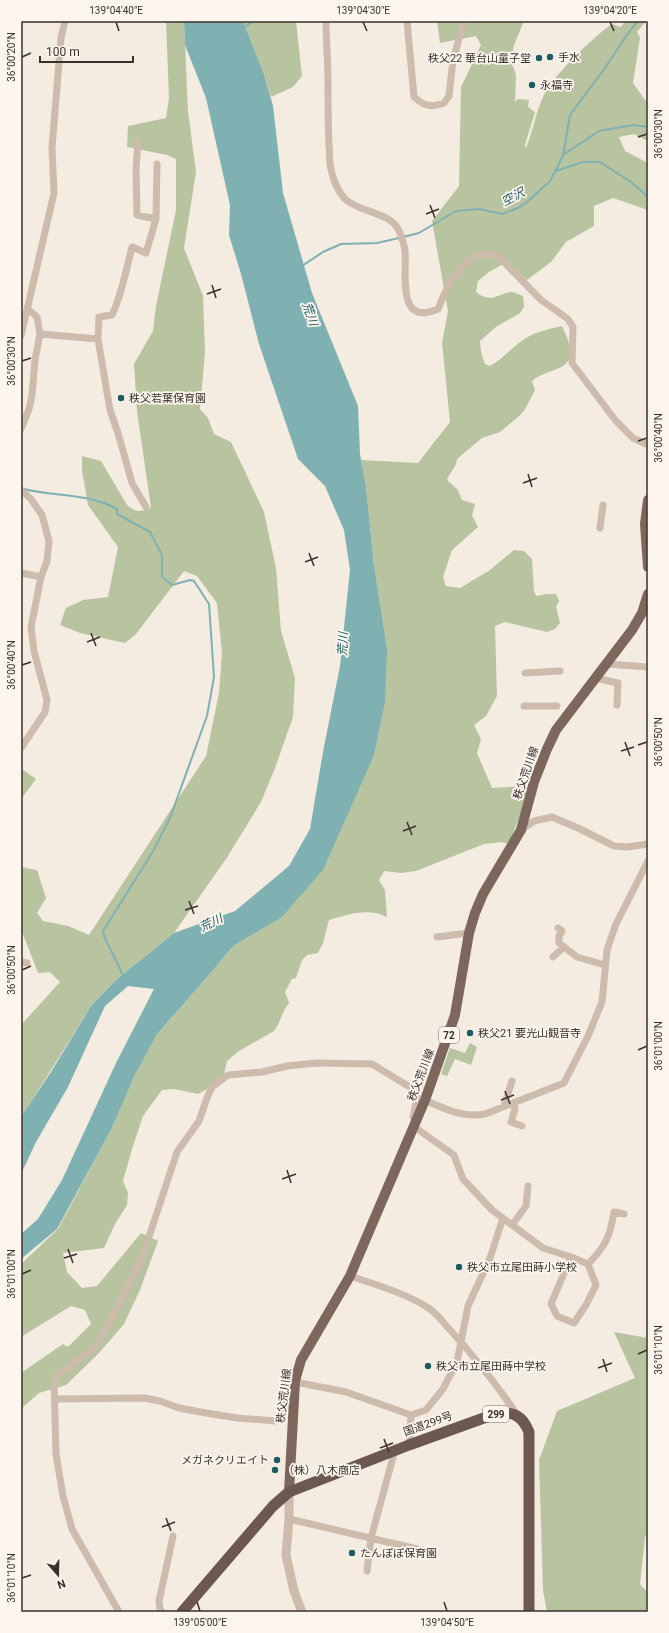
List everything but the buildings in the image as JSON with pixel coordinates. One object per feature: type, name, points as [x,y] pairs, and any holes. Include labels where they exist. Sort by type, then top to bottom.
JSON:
[{"type":"highway","name":"国道299号","points":[[182,1612],[273,1506],[289,1492],[395,1450],[495,1414],[504,1412],[513,1414]]},
{"type":"highway","name":"299","points":[[513,1414],[521,1418],[526,1424],[529,1432],[530,1612]]},
{"type":"main road","points":[[648,500],[645,524],[648,566]]},
{"type":"main road","name":"秩父荒川線","points":[[289,1492],[295,1381],[301,1360],[350,1276],[425,1100],[455,1015],[469,933],[475,913],[483,894],[521,830],[534,782],[556,730],[622,644],[642,613],[648,594]]},
{"type":"street","points":[[21,336],[26,306],[54,193],[52,148],[60,42],[65,21]]},
{"type":"street","points":[[326,21],[327,107],[331,169],[335,184],[344,197],[354,206],[394,222],[399,231],[405,249],[405,289],[408,304],[418,312],[427,313],[438,308],[446,288],[457,273],[471,259],[485,254],[498,256],[541,300],[568,319],[573,327],[572,363],[616,421],[633,438],[648,445]]},
{"type":"street","points":[[407,21],[414,97],[422,104],[430,107],[444,103],[449,96],[453,60],[464,21]]},
{"type":"street","points":[[138,141],[136,170],[137,215],[156,219]]},
{"type":"street","points":[[146,507],[132,483],[110,410],[98,339],[100,317],[112,315],[115,309],[125,278],[132,247],[146,252],[156,219],[157,164]]},
{"type":"street","points":[[21,429],[29,409],[32,394],[35,360],[40,334],[37,317],[26,306]]},
{"type":"street","points":[[40,334],[98,339]]},
{"type":"street","points":[[21,490],[31,499],[42,515],[49,541],[47,561],[41,577],[32,627],[34,651],[47,700],[45,712],[21,748]]},
{"type":"street","points":[[600,528],[603,505]]},
{"type":"street","points":[[21,573],[41,577]]},
{"type":"street","points":[[607,664],[648,667]]},
{"type":"street","points":[[524,673],[560,671]]},
{"type":"street","points":[[595,678],[618,683],[617,705]]},
{"type":"street","points":[[524,706],[557,706]]},
{"type":"street","points":[[521,830],[534,822],[552,817],[614,846],[627,847],[648,844]]},
{"type":"street","points":[[425,1100],[464,1115],[485,1114],[558,1086],[567,1079],[602,1002],[607,950],[616,924],[648,861]]},
{"type":"street","points":[[558,928],[562,931],[559,936],[559,943],[564,947],[577,957],[605,965]]},
{"type":"street","points":[[437,936],[469,933]]},
{"type":"street","points":[[553,957],[564,947]]},
{"type":"street","points":[[119,1612],[73,1532],[63,1496],[56,1454],[54,1426],[54,1380],[93,1349],[136,1272],[177,1152],[199,1121],[206,1098],[212,1087],[228,1075],[262,1072],[287,1066],[317,1063],[372,1064],[413,1089],[417,1098],[413,1116],[415,1122],[454,1155],[463,1180],[492,1210],[543,1248],[571,1257],[588,1264],[596,1285],[586,1305],[574,1323],[557,1316],[551,1304],[571,1257]]},
{"type":"street","points":[[504,1106],[512,1081]]},
{"type":"street","points":[[514,1103],[515,1109],[511,1122],[522,1126]]},
{"type":"street","points":[[512,1225],[526,1206],[528,1186]]},
{"type":"street","points":[[588,1264],[601,1250],[611,1229],[614,1212],[624,1214]]},
{"type":"street","points":[[55,1399],[144,1398],[179,1408],[206,1413],[237,1418],[276,1421],[281,1416],[285,1380],[346,1392],[411,1415],[426,1410],[442,1389],[457,1362],[468,1306],[490,1258],[503,1218]]},
{"type":"street","points":[[350,1276],[406,1297],[429,1308],[461,1342],[500,1391],[514,1410],[513,1414]]},
{"type":"street","points":[[409,1445],[411,1415]]},
{"type":"street","points":[[367,1571],[371,1538],[395,1450]]},
{"type":"street","points":[[289,1492],[289,1519],[286,1555],[294,1591],[302,1612]]},
{"type":"street","points":[[289,1519],[430,1552]]},
{"type":"street","points":[[162,1612],[159,1601],[173,1536]]},
{"type":"green space","points":[[166,21],[184,21],[188,111],[196,172],[184,248],[203,296],[205,352],[200,409],[208,418],[214,434],[231,442],[264,512],[276,568],[281,631],[295,678],[293,717],[261,802],[226,859],[174,933],[116,980],[91,1006],[21,1118],[21,1025],[60,982],[50,972],[38,973],[21,929],[21,867],[37,870],[46,898],[37,913],[43,921],[68,926],[89,935],[206,756],[219,693],[222,653],[217,603],[197,576],[184,571],[136,634],[125,643],[80,633],[60,625],[66,608],[83,600],[108,597],[118,547],[88,505],[82,471],[82,456],[101,461],[130,508],[138,511],[151,508],[137,411],[134,364],[153,331],[156,306],[176,210],[176,159],[167,155],[127,147],[128,126],[166,118],[169,98]]},
{"type":"green space","points":[[243,21],[296,21],[302,76],[293,87],[271,97],[264,74]]},
{"type":"green space","points":[[437,21],[524,21],[514,45],[511,61],[516,75],[515,102],[518,99],[529,100],[528,107],[535,112],[525,145],[526,148],[544,95],[548,87],[564,68],[585,47],[612,24],[621,27],[625,21],[646,21],[637,32],[640,38],[633,83],[645,100],[648,101],[648,141],[634,134],[619,137],[625,151],[648,163],[648,210],[613,198],[594,206],[594,226],[566,242],[551,262],[527,280],[507,262],[489,272],[478,281],[476,292],[482,296],[491,298],[513,292],[523,296],[524,307],[520,313],[496,327],[480,341],[481,352],[485,364],[490,366],[495,363],[527,337],[542,331],[562,326],[570,347],[570,352],[567,362],[563,366],[532,381],[535,390],[524,411],[500,432],[482,438],[457,459],[447,480],[458,490],[462,500],[475,504],[472,515],[478,527],[452,550],[443,577],[446,586],[460,588],[490,570],[514,550],[524,551],[532,559],[534,592],[537,596],[556,594],[559,601],[556,607],[560,623],[555,629],[547,632],[505,622],[495,626],[497,696],[486,716],[474,725],[481,739],[477,753],[492,788],[526,786],[527,797],[509,844],[502,842],[484,844],[416,871],[401,873],[384,871],[379,880],[385,890],[387,917],[377,913],[364,912],[329,920],[323,943],[318,953],[307,955],[302,960],[296,978],[292,979],[285,992],[289,1003],[274,1031],[239,1051],[227,1061],[224,1074],[207,1089],[198,1094],[174,1089],[162,1090],[143,1116],[123,1181],[128,1193],[127,1205],[115,1224],[104,1248],[63,1253],[67,1272],[82,1288],[97,1286],[141,1233],[158,1241],[140,1290],[124,1324],[99,1353],[66,1385],[39,1393],[21,1409],[21,1373],[63,1344],[68,1347],[91,1324],[85,1310],[71,1306],[21,1337],[21,1264],[58,1229],[112,1128],[134,1077],[157,1034],[233,946],[281,918],[387,648],[374,565],[366,487],[361,460],[418,463],[450,422],[442,343],[448,311],[432,221],[459,186],[461,87],[481,45],[476,36],[440,43]]},
{"type":"green space","points":[[21,769],[36,779],[21,799]]},
{"type":"green space","points":[[470,1043],[477,1047],[471,1065],[455,1059],[447,1076],[441,1074],[450,1048],[465,1053]]},
{"type":"green space","points":[[614,1332],[648,1338],[648,1531],[645,1537],[640,1584],[648,1593],[648,1612],[547,1612],[543,1590],[539,1460],[557,1411],[635,1378]]},
{"type":"water","name":"荒川","points":[[184,21],[243,21],[264,74],[273,106],[283,193],[312,293],[358,406],[360,454],[366,487],[374,565],[387,648],[385,702],[374,755],[323,870],[281,918],[233,946],[157,1034],[134,1077],[112,1128],[57,1229],[21,1259],[21,1234],[38,1219],[62,1180],[117,1061],[154,989],[128,986],[105,1006],[68,1087],[36,1142],[21,1174],[21,1117],[51,1072],[91,1006],[116,980],[174,933],[235,911],[289,866],[310,829],[340,666],[350,570],[344,530],[325,486],[298,459],[259,344],[241,274],[229,235],[230,205],[206,98],[185,45]]},
{"type":"waterway","points":[[243,28],[254,21]]},
{"type":"waterway","name":"空沢","points":[[403,237],[419,233],[456,211],[479,209],[502,214],[518,208],[526,203],[550,181],[563,156],[570,115],[638,21]]},
{"type":"waterway","points":[[563,155],[599,131],[634,125],[648,127]]},
{"type":"waterway","points":[[556,171],[583,162],[600,162],[631,182],[648,197]]},
{"type":"waterway","name":"空沢","points":[[302,266],[323,252],[341,244],[377,243],[399,238]]},
{"type":"waterway","points":[[24,489],[95,500],[117,509],[117,514],[150,532],[162,555],[162,577],[172,585],[190,580],[194,581],[209,604],[214,677],[207,716],[170,818],[152,853],[103,931],[123,975]]},
{"type":"place","name":"手水","points":[[550,57]]},
{"type":"place","name":"秩父22 華台山童子堂","points":[[539,58]]},
{"type":"place","name":"永福寺","points":[[532,85]]},
{"type":"place","name":"秩父若葉保育園","points":[[121,398]]},
{"type":"place","name":"秩父21 要光山観音寺","points":[[470,1033]]},
{"type":"place","name":"秩父市立尾田蒔小学校","points":[[459,1267]]},
{"type":"place","name":"秩父市立尾田蒔中学校","points":[[428,1366]]},
{"type":"place","name":"メガネクリエイト","points":[[277,1460]]},
{"type":"place","name":"（株）八木商店","points":[[275,1470]]},
{"type":"place","name":"たんぽぽ保育園","points":[[352,1553]]}]
